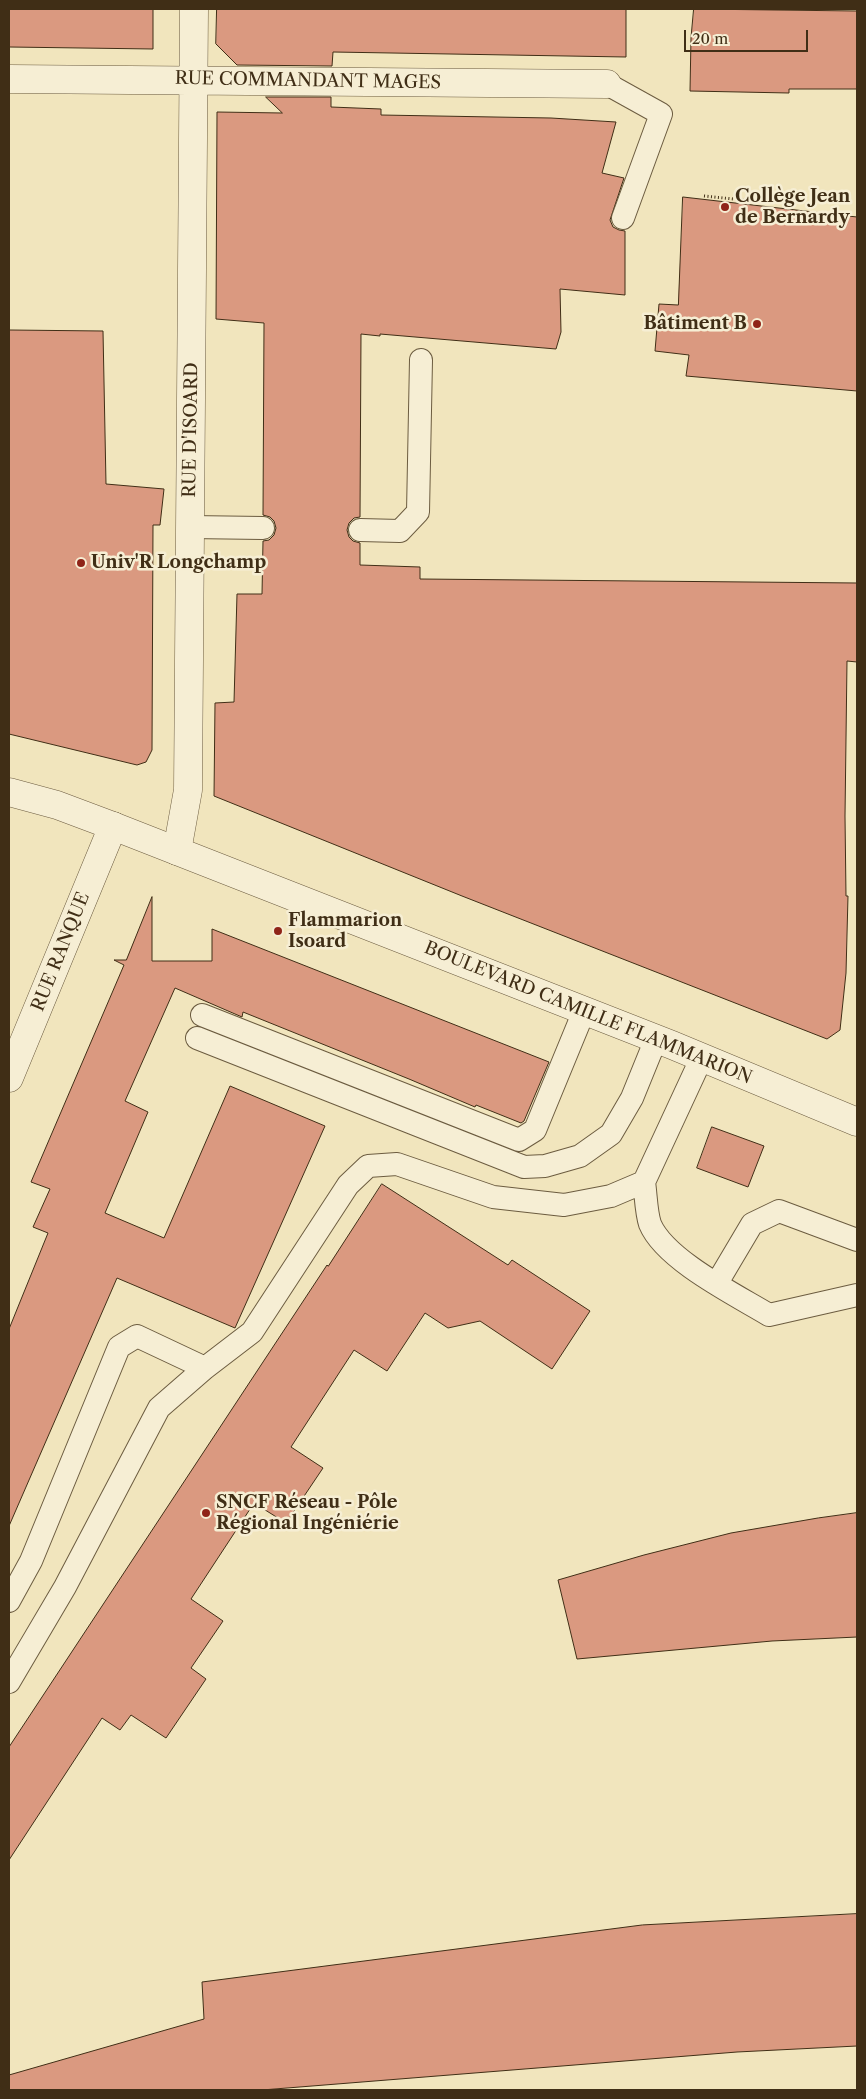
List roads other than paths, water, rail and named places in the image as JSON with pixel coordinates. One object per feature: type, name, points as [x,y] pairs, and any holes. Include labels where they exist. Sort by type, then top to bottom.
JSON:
[{"type":"street","name":"RUE D'ISOARD","points":[[177,851],[188,790],[195,80],[194,9]]},
{"type":"street","name":"RUE COMMANDANT MAGES","points":[[9,78],[607,84]]},
{"type":"street","name":"BOULEVARD CAMILLE FLAMMARION","points":[[9,792],[57,805],[113,826],[584,1011],[857,1122]]},
{"type":"street","name":"RUE RANQUE","points":[[9,1078],[113,826]]},
{"type":"lane","points":[[607,84],[661,114],[623,218]]},
{"type":"lane","points":[[360,530],[400,530],[418,512],[420,360]]},
{"type":"lane","points":[[190,527],[263,528]]},
{"type":"lane","points":[[202,1015],[519,1140],[535,1130],[584,1011]]},
{"type":"lane","points":[[197,1038],[524,1167],[545,1166],[580,1156],[611,1134],[632,1098],[656,1040]]},
{"type":"lane","points":[[702,1058],[644,1182],[650,1224],[667,1249],[717,1284],[769,1315],[857,1295]]},
{"type":"lane","points":[[9,1682],[66,1587],[159,1408],[205,1368],[252,1332],[348,1185],[368,1166],[397,1164],[493,1197],[564,1205],[611,1196],[644,1182]]},
{"type":"lane","points":[[717,1284],[752,1224],[779,1211],[857,1240]]},
{"type":"lane","points":[[9,1601],[31,1561],[119,1347],[137,1336],[205,1368]]},
{"type":"place","name":"Collège Jean de Bernardy","points":[[725,207]]},
{"type":"place","name":"Bâtiment B","points":[[757,324]]},
{"type":"place","name":"Univ'R Longchamp","points":[[81,563]]},
{"type":"place","name":"Flammarion Isoard","points":[[278,931]]},
{"type":"place","name":"SNCF Réseau - Pôle Régional Ingéniérie","points":[[206,1513]]}]
